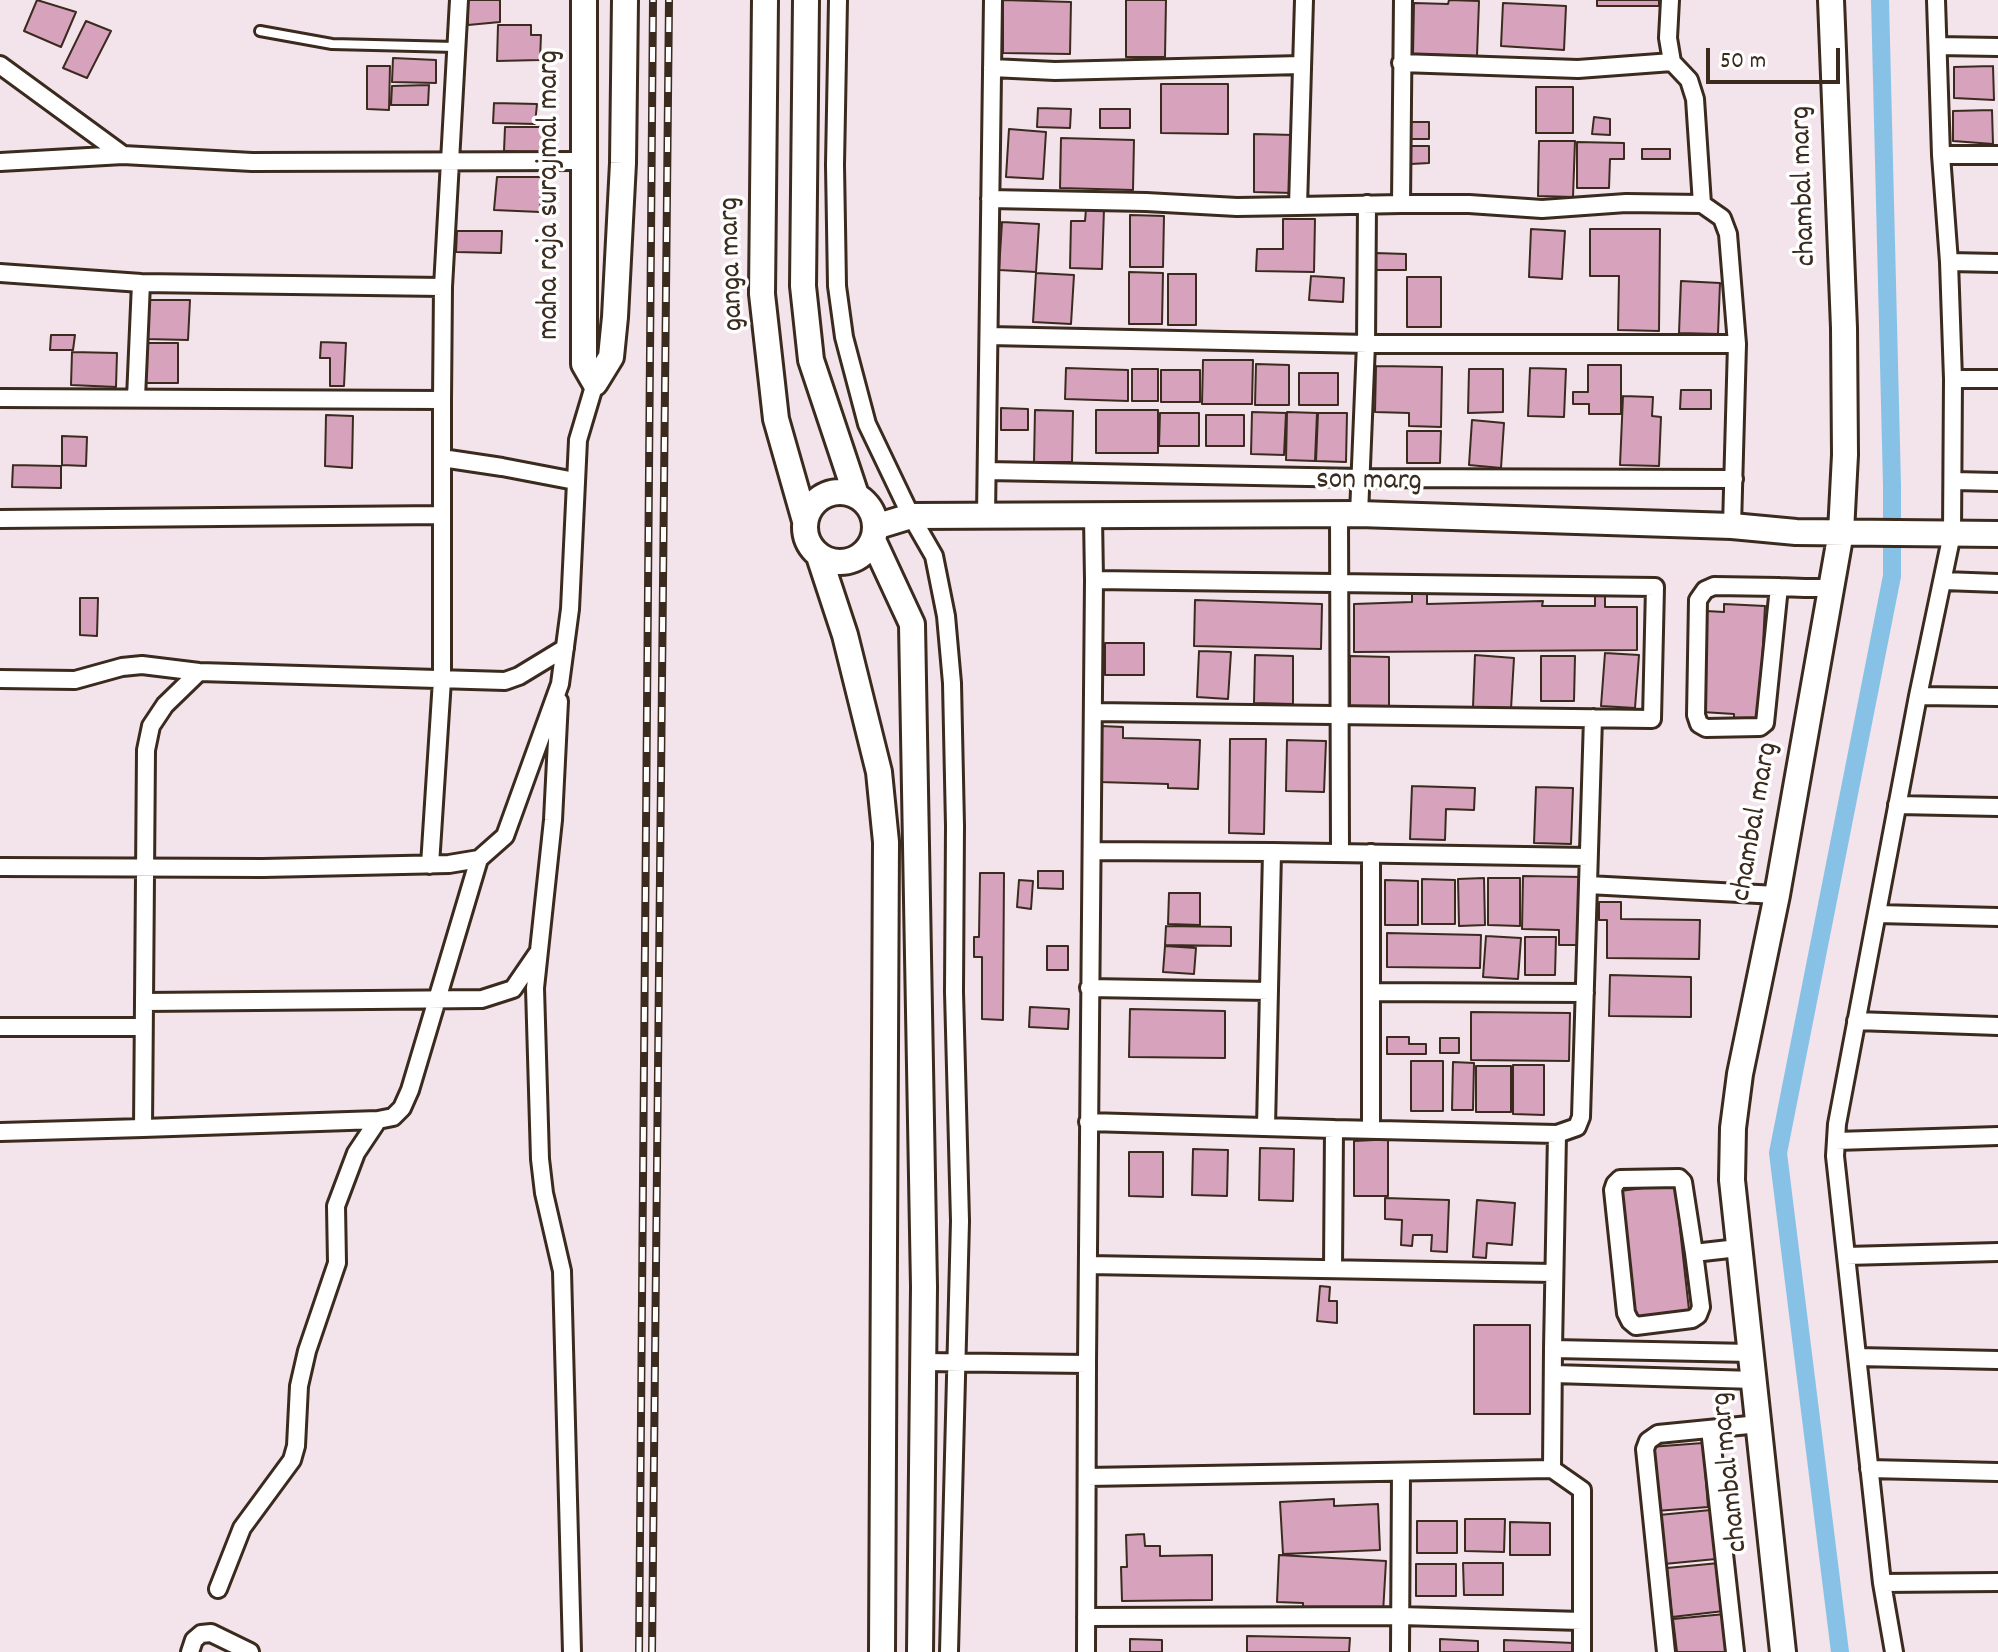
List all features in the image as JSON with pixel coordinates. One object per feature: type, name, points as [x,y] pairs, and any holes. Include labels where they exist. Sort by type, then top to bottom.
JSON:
[{"type":"street","points":[[430,865],[442,680],[443,287],[459,0]]},
{"type":"street","name":"maha raja surajmal marg","points":[[584,0],[584,364],[595,383],[611,357],[623,163],[625,0]]},
{"type":"street","name":"ganga marg","points":[[765,0],[762,294],[776,419],[805,521]]},
{"type":"street","points":[[806,0],[803,286],[811,360],[856,495]]},
{"type":"street","points":[[838,0],[835,165],[837,286],[844,337],[867,424],[911,516],[934,556],[946,616],[952,683],[954,992],[960,1221],[949,1652]]},
{"type":"street","points":[[986,516],[993,0]]},
{"type":"street","points":[[1298,206],[1304,0]]},
{"type":"street","points":[[1401,204],[1403,0]]},
{"type":"street","points":[[1670,0],[1668,38],[1672,62],[1689,80],[1695,99],[1702,204]]},
{"type":"street","name":"chambal marg","points":[[1783,1652],[1738,1248],[1732,1180],[1733,1128],[1740,1074],[1777,895],[1831,588],[1852,532],[1845,455],[1844,328],[1831,0]]},
{"type":"street","points":[[1894,1652],[1882,1583],[1835,1156],[1837,1124],[1856,1021],[1918,696],[1944,581],[1944,534],[1954,481],[1949,262],[1941,155],[1936,0]]},
{"type":"street","points":[[1938,46],[1998,47]]},
{"type":"street","points":[[1401,63],[1578,69],[1672,62]]},
{"type":"street","points":[[0,65],[123,155]]},
{"type":"street","points":[[992,68],[1055,71],[1301,65]]},
{"type":"street","points":[[0,162],[123,155],[252,162],[623,163]]},
{"type":"street","points":[[1941,155],[1998,155]]},
{"type":"street","points":[[990,199],[1237,207],[1469,204],[1542,209],[1626,203],[1702,204],[1722,218],[1728,234],[1737,344],[1732,526]]},
{"type":"street","points":[[1340,853],[1340,583],[1349,514],[1361,478],[1367,204]]},
{"type":"street","points":[[1949,262],[1998,263]]},
{"type":"street","points":[[0,273],[141,283],[443,287]]},
{"type":"street","points":[[136,398],[141,283]]},
{"type":"street","points":[[989,336],[1366,344],[1737,344]]},
{"type":"street","points":[[1953,379],[1998,379]]},
{"type":"street","points":[[572,1652],[562,1271],[544,1193],[540,1159],[535,988],[553,820],[560,684],[570,609],[578,440],[595,383]]},
{"type":"street","points":[[0,398],[442,400]]},
{"type":"street","points":[[442,458],[575,481]]},
{"type":"street","points":[[987,471],[1361,478],[1734,479]]},
{"type":"street","points":[[1954,481],[1998,482]]},
{"type":"street","points":[[882,1652],[886,842],[879,772],[845,635],[819,556],[805,534],[805,521],[819,499],[830,493],[843,492],[856,495],[873,514],[874,534],[912,624],[923,1362],[920,1652]]},
{"type":"street","name":"son marg","points":[[874,534],[911,516],[1349,514],[1732,526],[1796,532],[1998,534]]},
{"type":"street","points":[[0,519],[442,515]]},
{"type":"street","points":[[1086,1652],[1093,516]]},
{"type":"street","points":[[819,556],[843,563],[856,559],[866,551],[874,534]]},
{"type":"street","points":[[1093,712],[1652,719],[1655,587],[1094,580]]},
{"type":"street","points":[[1944,581],[1998,583]]},
{"type":"street","points":[[1779,587],[1765,723],[1760,727],[1706,728],[1699,724],[1696,715],[1698,600],[1705,590],[1714,586],[1779,587],[1831,588]]},
{"type":"street","points":[[0,679],[75,680],[122,667],[142,665],[199,672],[505,681],[565,648]]},
{"type":"street","points":[[143,1128],[146,750],[151,726],[165,705],[199,672]]},
{"type":"street","points":[[0,1132],[378,1120],[393,1117],[402,1108],[410,1090],[479,859],[505,836],[560,684]]},
{"type":"street","points":[[1918,696],[1998,697]]},
{"type":"street","points":[[1088,1122],[1557,1134],[1577,1127],[1581,1117],[1593,718]]},
{"type":"street","points":[[1897,805],[1998,807]]},
{"type":"street","points":[[1092,851],[1588,857]]},
{"type":"street","points":[[1266,1127],[1272,852]]},
{"type":"street","points":[[1371,853],[1371,1130]]},
{"type":"street","points":[[0,867],[430,865],[479,859]]},
{"type":"street","points":[[1588,885],[1777,895]]},
{"type":"street","points":[[1877,914],[1998,917]]},
{"type":"street","points":[[144,1002],[482,999],[513,989],[537,954]]},
{"type":"street","points":[[1089,988],[1269,991]]},
{"type":"street","points":[[1371,992],[1585,993]]},
{"type":"street","points":[[1856,1021],[1998,1026]]},
{"type":"street","points":[[0,1027],[143,1027]]},
{"type":"street","points":[[218,1589],[242,1528],[292,1460],[296,1446],[299,1386],[307,1351],[337,1263],[336,1206],[356,1153],[378,1120]]},
{"type":"street","points":[[1333,1269],[1334,1129]]},
{"type":"street","points":[[1552,1469],[1557,1134]]},
{"type":"street","points":[[1836,1141],[1998,1136]]},
{"type":"street","points":[[1679,1178],[1683,1182],[1694,1253],[1701,1307],[1698,1315],[1692,1319],[1636,1326],[1630,1321],[1626,1313],[1613,1190],[1620,1179],[1679,1178]]},
{"type":"street","points":[[1694,1253],[1738,1248]]},
{"type":"street","points":[[1846,1256],[1998,1252]]},
{"type":"street","points":[[1088,1265],[1554,1273]]},
{"type":"street","points":[[1553,1349],[1751,1353]]},
{"type":"street","points":[[1857,1357],[1998,1360]]},
{"type":"street","points":[[923,1362],[1087,1364]]},
{"type":"street","points":[[1554,1374],[1754,1380]]},
{"type":"street","points":[[1666,1652],[1645,1449],[1648,1441],[1658,1434],[1759,1424]]},
{"type":"street","points":[[1710,1429],[1735,1652]]},
{"type":"street","points":[[1087,1477],[1552,1469],[1582,1490],[1582,1652]]},
{"type":"street","points":[[1869,1469],[1998,1472]]},
{"type":"street","points":[[1400,1652],[1401,1472]]},
{"type":"street","points":[[1882,1583],[1998,1582]]},
{"type":"street","points":[[1086,1617],[1400,1616],[1582,1621]]},
{"type":"street","points":[[190,1652],[194,1640],[201,1634],[211,1633],[250,1652]]},
{"type":"lane","points":[[260,31],[332,44],[456,47]]},
{"type":"building","points":[[37,0],[76,12],[61,47],[24,31]]},
{"type":"building","points":[[468,0],[500,0],[500,22],[468,25]]},
{"type":"building","points":[[1003,0],[1071,2],[1070,54],[1003,53]]},
{"type":"building","points":[[1126,0],[1166,0],[1165,57],[1126,57]]},
{"type":"building","points":[[1449,0],[1479,1],[1477,56],[1413,54],[1414,3],[1448,4]]},
{"type":"building","points":[[1597,0],[1659,0],[1659,6],[1597,6]]},
{"type":"building","points":[[1503,3],[1566,6],[1564,50],[1501,46]]},
{"type":"building","points":[[86,21],[111,31],[87,78],[63,68]]},
{"type":"building","points":[[498,25],[531,25],[531,35],[541,35],[540,60],[497,61]]},
{"type":"building","points":[[393,58],[436,60],[436,83],[392,82]]},
{"type":"building","points":[[367,66],[390,66],[389,110],[367,109]]},
{"type":"building","points":[[1993,66],[1994,100],[1954,98],[1954,67]]},
{"type":"building","points":[[1161,84],[1228,84],[1228,134],[1161,133]]},
{"type":"building","points":[[429,85],[428,105],[391,105],[392,86]]},
{"type":"building","points":[[1536,87],[1573,87],[1573,133],[1536,133]]},
{"type":"building","points":[[494,103],[537,104],[535,124],[493,123]]},
{"type":"building","points":[[1038,108],[1071,109],[1070,128],[1037,127]]},
{"type":"building","points":[[1100,109],[1130,109],[1130,128],[1100,128]]},
{"type":"building","points":[[1992,110],[1993,144],[1953,141],[1953,111]]},
{"type":"building","points":[[1594,117],[1610,119],[1610,135],[1592,134]]},
{"type":"building","points":[[1410,122],[1429,122],[1429,139],[1411,139]]},
{"type":"building","points":[[505,127],[547,127],[546,153],[504,151]]},
{"type":"building","points":[[1009,129],[1046,132],[1043,179],[1006,177]]},
{"type":"building","points":[[1254,134],[1294,135],[1293,193],[1254,192]]},
{"type":"building","points":[[1061,138],[1134,140],[1133,190],[1060,188]]},
{"type":"building","points":[[1539,141],[1575,141],[1573,197],[1538,196]]},
{"type":"building","points":[[1577,142],[1624,143],[1624,159],[1610,159],[1609,188],[1577,188]]},
{"type":"building","points":[[1410,146],[1429,146],[1429,163],[1411,164]]},
{"type":"building","points":[[1642,149],[1670,149],[1670,159],[1642,159]]},
{"type":"building","points":[[497,177],[542,177],[540,212],[494,210]]},
{"type":"building","points":[[1086,209],[1104,209],[1102,269],[1070,268],[1071,221],[1085,221]]},
{"type":"building","points":[[1130,215],[1164,216],[1163,267],[1130,267]]},
{"type":"building","points":[[1283,219],[1315,219],[1314,272],[1256,271],[1257,249],[1283,249]]},
{"type":"building","points":[[1002,222],[1039,224],[1036,272],[999,270]]},
{"type":"building","points":[[1531,229],[1565,231],[1562,279],[1529,277]]},
{"type":"building","points":[[1590,229],[1660,229],[1659,331],[1618,330],[1619,276],[1590,276]]},
{"type":"building","points":[[457,231],[502,231],[501,253],[456,252]]},
{"type":"building","points":[[1375,253],[1406,254],[1406,270],[1375,270]]},
{"type":"building","points":[[1129,272],[1163,273],[1162,324],[1129,324]]},
{"type":"building","points":[[1036,273],[1074,275],[1071,324],[1033,322]]},
{"type":"building","points":[[1168,274],[1196,274],[1196,325],[1168,325]]},
{"type":"building","points":[[1311,276],[1344,278],[1343,302],[1309,300]]},
{"type":"building","points":[[1407,277],[1441,277],[1441,327],[1407,327]]},
{"type":"building","points":[[1681,281],[1720,283],[1718,334],[1679,333]]},
{"type":"building","points":[[146,300],[190,300],[188,340],[145,339]]},
{"type":"building","points":[[51,335],[75,335],[73,350],[50,350]]},
{"type":"building","points":[[321,342],[346,343],[344,386],[330,386],[330,358],[320,358]]},
{"type":"building","points":[[147,343],[178,343],[178,383],[145,383]]},
{"type":"building","points":[[72,352],[117,353],[116,387],[71,385]]},
{"type":"building","points":[[1203,360],[1253,360],[1252,404],[1202,404]]},
{"type":"building","points":[[1256,364],[1289,365],[1289,405],[1255,405]]},
{"type":"building","points":[[1588,365],[1621,365],[1621,414],[1589,414],[1589,404],[1573,404],[1573,392],[1588,392]]},
{"type":"building","points":[[1376,366],[1442,367],[1441,427],[1409,426],[1409,413],[1375,412]]},
{"type":"building","points":[[1066,368],[1128,370],[1128,401],[1065,399]]},
{"type":"building","points":[[1530,368],[1566,369],[1564,417],[1528,416]]},
{"type":"building","points":[[1132,369],[1158,369],[1158,401],[1132,401]]},
{"type":"building","points":[[1469,369],[1503,369],[1503,412],[1468,413]]},
{"type":"building","points":[[1161,370],[1200,370],[1200,402],[1161,402]]},
{"type":"building","points":[[1299,373],[1338,373],[1338,405],[1299,405]]},
{"type":"building","points":[[1681,390],[1711,390],[1711,409],[1680,409]]},
{"type":"building","points":[[1623,396],[1653,397],[1652,416],[1661,417],[1659,466],[1620,465]]},
{"type":"building","points":[[1001,408],[1028,409],[1028,430],[1001,430]]},
{"type":"building","points":[[1035,410],[1073,411],[1072,462],[1034,462]]},
{"type":"building","points":[[1096,410],[1158,410],[1158,453],[1096,453]]},
{"type":"building","points":[[1252,412],[1286,413],[1284,455],[1251,454]]},
{"type":"building","points":[[1287,412],[1317,413],[1315,461],[1286,460]]},
{"type":"building","points":[[1160,413],[1199,413],[1199,446],[1159,446]]},
{"type":"building","points":[[1318,413],[1347,413],[1346,462],[1316,461]]},
{"type":"building","points":[[326,415],[353,416],[352,468],[325,466]]},
{"type":"building","points":[[1206,415],[1244,415],[1244,446],[1206,446]]},
{"type":"building","points":[[1472,420],[1504,423],[1501,468],[1469,465]]},
{"type":"building","points":[[1407,431],[1441,431],[1440,463],[1407,463]]},
{"type":"building","points":[[62,436],[87,437],[86,466],[62,465]]},
{"type":"building","points":[[13,465],[61,466],[61,488],[12,487]]},
{"type":"building","points":[[1412,594],[1427,594],[1427,604],[1543,601],[1542,606],[1595,606],[1595,596],[1605,596],[1605,607],[1637,607],[1637,650],[1354,652],[1354,604],[1412,602]]},
{"type":"building","points":[[80,598],[98,598],[97,636],[80,635]]},
{"type":"building","points":[[1195,600],[1322,604],[1321,649],[1194,646]]},
{"type":"building","points":[[1724,604],[1765,606],[1759,723],[1734,721],[1734,714],[1702,712],[1706,611],[1724,612]]},
{"type":"building","points":[[1105,643],[1144,643],[1144,675],[1105,675]]},
{"type":"building","points":[[1199,651],[1231,652],[1228,699],[1197,697]]},
{"type":"building","points":[[1605,653],[1639,655],[1635,708],[1601,706]]},
{"type":"building","points":[[1255,655],[1293,656],[1293,704],[1254,703]]},
{"type":"building","points":[[1475,655],[1514,658],[1511,709],[1473,707]]},
{"type":"building","points":[[1350,656],[1389,657],[1389,707],[1350,706]]},
{"type":"building","points":[[1541,656],[1575,656],[1574,701],[1541,701]]},
{"type":"building","points":[[1101,726],[1123,727],[1123,738],[1200,740],[1198,789],[1168,788],[1168,784],[1099,782]]},
{"type":"building","points":[[1230,739],[1266,739],[1264,834],[1229,833]]},
{"type":"building","points":[[1287,740],[1326,741],[1324,792],[1286,791]]},
{"type":"building","points":[[1412,786],[1475,788],[1474,810],[1446,809],[1445,840],[1410,839]]},
{"type":"building","points":[[1536,787],[1573,788],[1571,844],[1534,843]]},
{"type":"building","points":[[1038,871],[1063,871],[1063,889],[1038,888]]},
{"type":"building","points":[[980,873],[1004,873],[1003,1020],[982,1019],[982,957],[974,957],[974,937],[979,937]]},
{"type":"building","points":[[1523,876],[1583,877],[1581,945],[1559,945],[1559,930],[1522,929]]},
{"type":"building","points":[[1484,878],[1485,925],[1459,926],[1458,879]]},
{"type":"building","points":[[1488,878],[1520,878],[1520,926],[1488,925]]},
{"type":"building","points":[[1422,879],[1455,880],[1455,924],[1422,924]]},
{"type":"building","points":[[1019,880],[1033,881],[1031,909],[1017,907]]},
{"type":"building","points":[[1385,880],[1418,881],[1418,925],[1385,925]]},
{"type":"building","points":[[1169,893],[1200,893],[1200,925],[1168,924]]},
{"type":"building","points":[[1599,902],[1621,902],[1621,919],[1700,920],[1699,959],[1607,958],[1607,920],[1599,920]]},
{"type":"building","points":[[1166,926],[1231,927],[1231,946],[1165,945]]},
{"type":"building","points":[[1387,933],[1481,935],[1480,968],[1387,967]]},
{"type":"building","points":[[1486,936],[1521,938],[1518,979],[1483,977]]},
{"type":"building","points":[[1525,937],[1556,937],[1555,975],[1525,975]]},
{"type":"building","points":[[1047,946],[1068,946],[1068,970],[1047,970]]},
{"type":"building","points":[[1165,946],[1196,948],[1194,974],[1163,972]]},
{"type":"building","points":[[1610,975],[1691,977],[1691,1017],[1609,1016]]},
{"type":"building","points":[[1030,1007],[1069,1009],[1068,1029],[1029,1027]]},
{"type":"building","points":[[1130,1009],[1225,1011],[1225,1058],[1129,1057]]},
{"type":"building","points":[[1471,1012],[1570,1013],[1569,1061],[1471,1060]]},
{"type":"building","points":[[1387,1037],[1409,1037],[1409,1044],[1426,1044],[1426,1054],[1387,1054]]},
{"type":"building","points":[[1440,1038],[1459,1038],[1459,1053],[1440,1053]]},
{"type":"building","points":[[1411,1061],[1443,1061],[1443,1111],[1411,1111]]},
{"type":"building","points":[[1453,1062],[1474,1063],[1473,1110],[1452,1110]]},
{"type":"building","points":[[1513,1065],[1544,1065],[1544,1115],[1513,1114]]},
{"type":"building","points":[[1476,1066],[1511,1066],[1511,1112],[1476,1112]]},
{"type":"building","points":[[1388,1140],[1388,1196],[1354,1196],[1354,1141]]},
{"type":"building","points":[[1260,1148],[1294,1149],[1293,1201],[1259,1200]]},
{"type":"building","points":[[1193,1149],[1228,1150],[1227,1196],[1192,1195]]},
{"type":"building","points":[[1129,1152],[1163,1152],[1163,1197],[1129,1196]]},
{"type":"building","points":[[1675,1184],[1689,1310],[1634,1317],[1620,1191]]},
{"type":"building","points":[[1385,1198],[1449,1200],[1447,1252],[1431,1251],[1432,1235],[1413,1235],[1412,1246],[1401,1245],[1402,1220],[1385,1219]]},
{"type":"building","points":[[1477,1200],[1515,1203],[1512,1245],[1487,1243],[1486,1258],[1473,1257]]},
{"type":"building","points":[[1320,1286],[1330,1287],[1329,1301],[1337,1301],[1337,1323],[1317,1321]]},
{"type":"building","points":[[1474,1325],[1530,1325],[1530,1414],[1474,1414]]},
{"type":"building","points":[[1703,1443],[1708,1507],[1656,1511],[1650,1447]]},
{"type":"building","points":[[1334,1499],[1334,1506],[1378,1504],[1380,1550],[1283,1554],[1280,1502]]},
{"type":"building","points":[[1711,1510],[1716,1559],[1664,1564],[1659,1515]]},
{"type":"building","points":[[1465,1519],[1505,1519],[1504,1552],[1465,1551]]},
{"type":"building","points":[[1417,1521],[1457,1521],[1457,1553],[1417,1553]]},
{"type":"building","points":[[1510,1522],[1550,1523],[1550,1555],[1510,1555]]},
{"type":"building","points":[[1144,1534],[1145,1546],[1160,1546],[1160,1556],[1212,1555],[1212,1600],[1122,1601],[1121,1567],[1127,1567],[1126,1535]]},
{"type":"building","points":[[1279,1555],[1386,1561],[1383,1613],[1303,1608],[1303,1603],[1277,1602]]},
{"type":"building","points":[[1463,1563],[1503,1563],[1503,1595],[1464,1595]]},
{"type":"building","points":[[1719,1563],[1724,1611],[1672,1617],[1667,1568]]},
{"type":"building","points":[[1416,1564],[1456,1564],[1456,1596],[1416,1596]]},
{"type":"building","points":[[1725,1614],[1729,1652],[1677,1652],[1673,1619]]},
{"type":"building","points":[[1247,1636],[1350,1638],[1349,1652],[1247,1652]]},
{"type":"building","points":[[1130,1639],[1162,1640],[1162,1652],[1130,1652]]},
{"type":"building","points":[[1440,1639],[1478,1641],[1478,1652],[1440,1652]]},
{"type":"building","points":[[1504,1640],[1574,1643],[1574,1652],[1504,1652]]},
{"type":"waterway","points":[[1840,1652],[1778,1153],[1892,576],[1880,0]]},
{"type":"railway","points":[[639,1652],[653,0]]},
{"type":"railway","points":[[652,1652],[669,0]]}]
